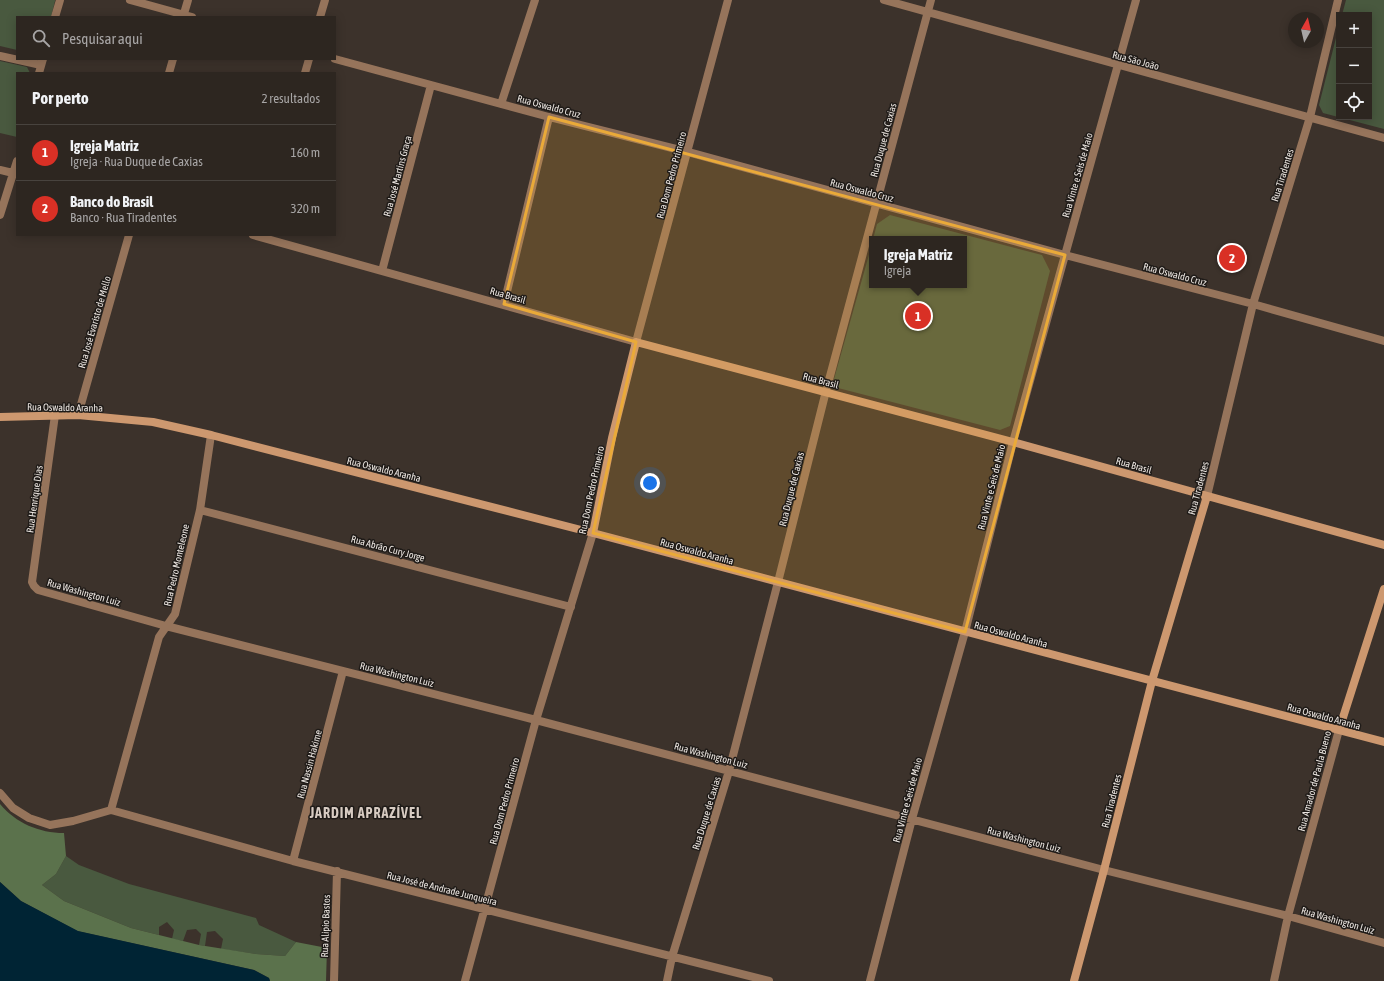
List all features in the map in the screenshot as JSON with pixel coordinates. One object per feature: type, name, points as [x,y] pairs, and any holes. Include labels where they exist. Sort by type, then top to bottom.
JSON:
[{"type":"street","points":[[55,16],[60,0]]},
{"type":"street","points":[[130,0],[183,16],[188,0]]},
{"type":"street","points":[[320,16],[324,0]]},
{"type":"street","points":[[501,104],[535,0]]},
{"type":"street","name":"Rua Dom Pedro Primeiro","points":[[466,981],[536,720],[593,533],[612,438],[636,342],[728,0]]},
{"type":"street","name":"Rua São João","points":[[884,0],[1118,66],[1384,138]]},
{"type":"street","name":"Rua Duque de Caxias","points":[[667,981],[672,957],[729,770],[826,391],[931,0]]},
{"type":"street","name":"Rua Vinte e Seis de Maio","points":[[870,981],[912,819],[965,632],[1013,442],[1136,0]]},
{"type":"street","name":"Rua Tiradentes","points":[[1074,981],[1152,682],[1207,496],[1253,304],[1310,118],[1338,0]]},
{"type":"street","points":[[0,56],[16,60]]},
{"type":"street","name":"Rua Oswaldo Cruz","points":[[336,59],[1253,304],[1384,342]]},
{"type":"street","points":[[16,60],[41,66]]},
{"type":"street","points":[[170,72],[173,60]]},
{"type":"street","points":[[305,72],[309,60]]},
{"type":"street","name":"Rua José Martins Graça","points":[[382,271],[431,85]]},
{"type":"street","points":[[504,304],[549,117]]},
{"type":"street","points":[[0,170],[16,173],[0,215]]},
{"type":"street","name":"Rua José Evaristo de Mello","points":[[78,415],[129,236]]},
{"type":"street","name":"Rua Brasil","points":[[258,236],[636,342],[826,391],[1384,545]]},
{"type":"street","name":"Rua Henrique Dias","points":[[34,586],[32,582],[55,415]]},
{"type":"street","name":"Rua Oswaldo Aranha","points":[[0,417],[78,415],[153,422],[211,435],[593,533],[1152,682],[1384,742]]},
{"type":"street","name":"Rua Pedro Monteleone","points":[[111,810],[159,637],[175,614],[200,510],[211,435]]},
{"type":"street","name":"Rua Abrão Cury Jorge","points":[[200,510],[571,606]]},
{"type":"street","name":"Rua Washington Luiz","points":[[34,586],[38,590],[166,626],[729,770],[1104,870],[1288,916],[1384,943]]},
{"type":"street","name":"Rua Amador de Paula Bueno","points":[[1274,981],[1288,916],[1338,730],[1384,589]]},
{"type":"street","name":"Rua Nassin Hakime","points":[[293,861],[344,671]]},
{"type":"street","points":[[0,793],[13,808],[29,818],[50,825],[73,821],[111,810]]},
{"type":"street","name":"Rua José de Andrade Junqueira","points":[[111,810],[293,861],[769,981]]},
{"type":"street","name":"Rua Alipio Bastos","points":[[334,981],[337,871]]},
{"type":"highlighted area","points":[[549,117],[1065,255],[965,632],[593,533],[636,342],[504,304]]},
{"type":"green space","points":[[0,0],[55,0],[51,16],[16,16],[16,50],[0,46]]},
{"type":"green space","points":[[1346,0],[1384,0],[1384,129],[1350,120],[1372,120],[1372,12],[1343,12]]},
{"type":"green space","points":[[1336,38],[1336,116],[1323,113],[1319,105]]},
{"type":"green space","points":[[0,61],[27,67],[30,72],[16,72],[16,137],[0,133]]},
{"type":"green space","points":[[890,215],[1042,255],[1050,271],[1010,426],[1000,430],[838,388],[834,379],[869,255],[869,288],[967,288],[967,236],[874,236],[877,224]]},
{"type":"green space","points":[[0,804],[13,817],[29,826],[55,833],[64,833],[66,856],[56,874],[42,885],[64,901],[131,928],[199,945],[256,954],[285,956],[296,942],[327,948],[326,981],[270,981],[269,978],[254,970],[77,931],[21,901],[0,882]]},
{"type":"green space","points":[[66,856],[79,865],[129,884],[256,918],[259,925],[296,942],[285,956],[256,954],[221,949],[223,939],[215,931],[207,932],[205,946],[199,945],[201,934],[196,929],[187,930],[183,941],[172,939],[174,930],[167,922],[159,927],[159,935],[131,928],[64,901],[42,885],[56,874]]},
{"type":"water","points":[[0,882],[21,901],[78,931],[254,970],[269,978],[270,981],[0,981]]},
{"type":"place","name":"Banco do Brasil","points":[[1232,258]]},
{"type":"place","name":"Igreja Matriz","points":[[918,316]]},
{"type":"district","name":"JARDIM APRAZÍVEL","points":[[366,813]]}]
